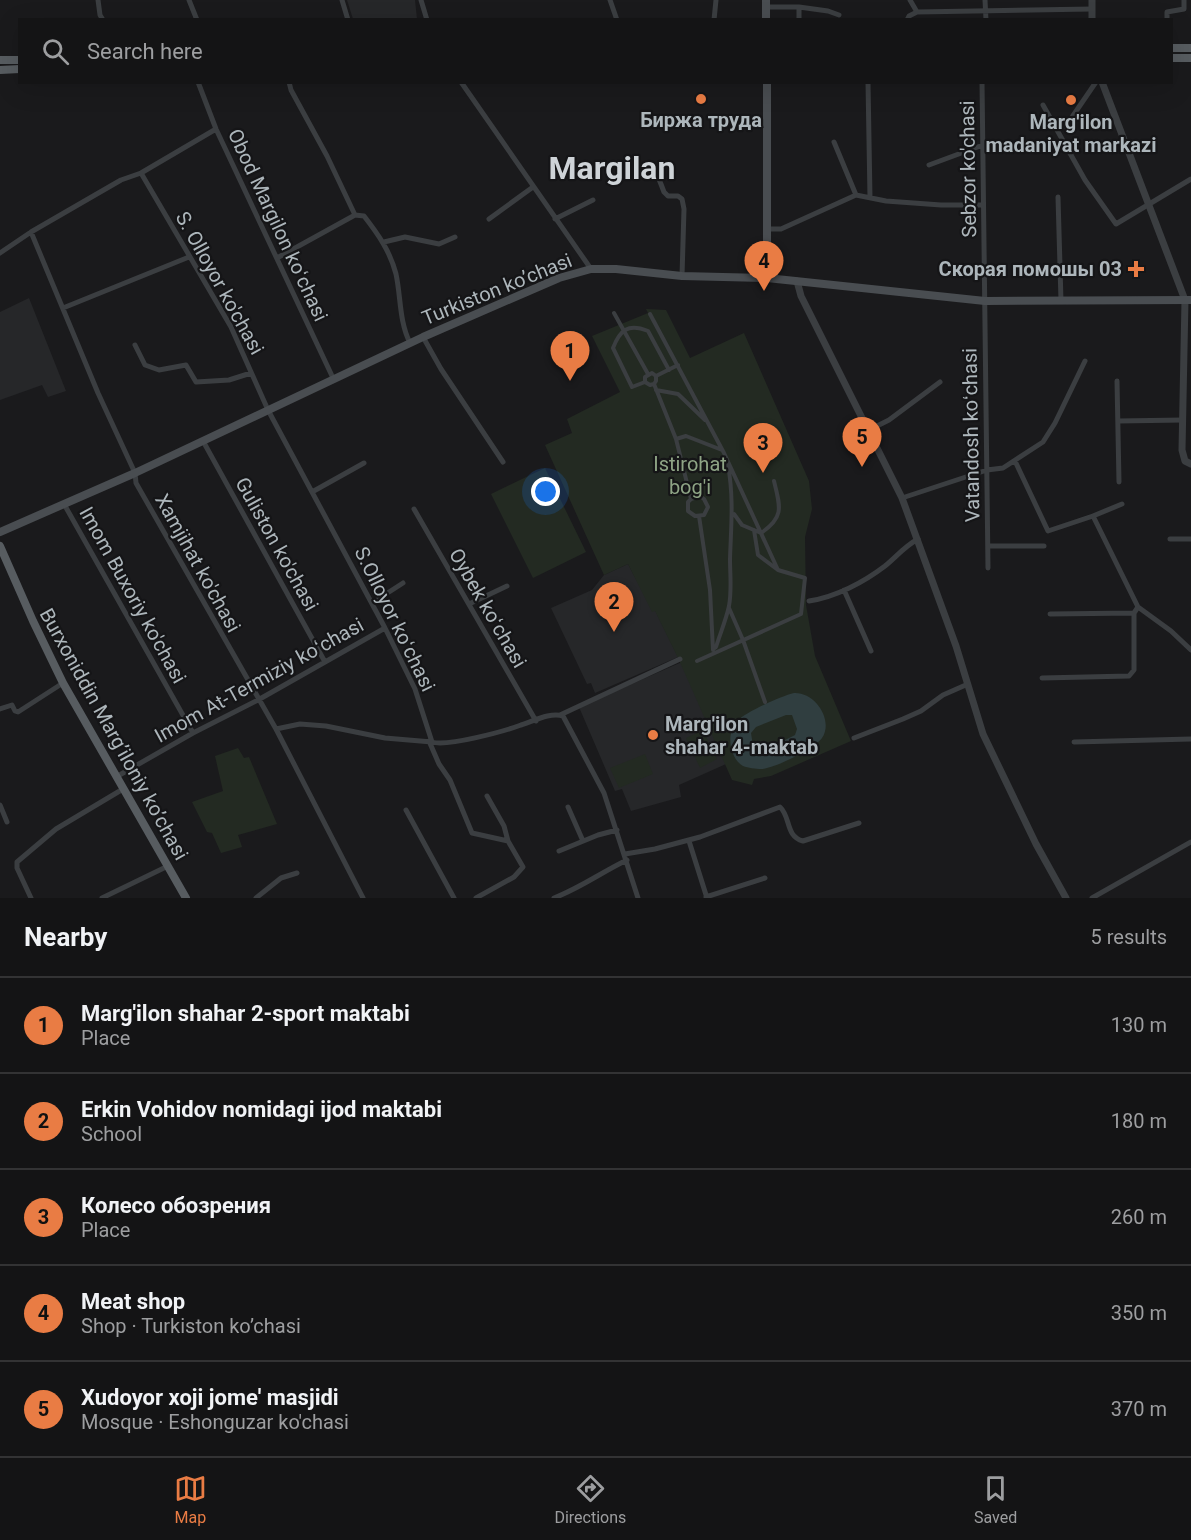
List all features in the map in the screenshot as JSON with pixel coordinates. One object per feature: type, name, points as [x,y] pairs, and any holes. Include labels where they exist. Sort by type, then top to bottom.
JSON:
[{"type":"main road","points":[[1173,48],[1191,48]]},
{"type":"main road","points":[[1173,58],[1191,58]]},
{"type":"main road","points":[[0,60],[18,60]]},
{"type":"main road","points":[[0,70],[18,69]]},
{"type":"main road","points":[[767,84],[767,278]]},
{"type":"main road","name":"Turkiston ko’chasi","points":[[0,532],[135,473],[423,337],[559,278],[591,269],[616,269],[682,276],[767,278],[985,301],[1188,300]]},
{"type":"main road","name":"Burxoniddin Marg’iloniy ko’chasi","points":[[1,549],[63,683],[186,898]]},
{"type":"street","points":[[98,0],[102,18]]},
{"type":"street","points":[[189,0],[196,18]]},
{"type":"street","points":[[342,0],[347,18]]},
{"type":"street","points":[[421,0],[426,18]]},
{"type":"street","points":[[610,0],[616,18]]},
{"type":"street","points":[[714,18],[716,0]]},
{"type":"street","points":[[910,0],[917,12]]},
{"type":"street","points":[[985,0],[986,18]]},
{"type":"street","points":[[1092,0],[1092,18]]},
{"type":"street","points":[[1184,0],[1184,9]]},
{"type":"street","points":[[766,3],[828,11],[839,15]]},
{"type":"street","points":[[799,7],[799,18]]},
{"type":"street","points":[[908,18],[917,12],[1092,9]]},
{"type":"street","points":[[1167,18],[1167,12],[1191,9]]},
{"type":"street","name":"Obod Margilon koʻchasi","points":[[199,84],[216,129],[333,378]]},
{"type":"street","points":[[290,84],[355,215]]},
{"type":"street","points":[[462,84],[591,269]]},
{"type":"street","points":[[868,84],[870,198]]},
{"type":"street","name":"Sebzor ko'chasi","points":[[982,84],[985,301]]},
{"type":"street","points":[[1058,130],[1068,123],[1095,84]]},
{"type":"street","points":[[1103,84],[1188,300],[1183,457],[1185,462],[1191,464]]},
{"type":"street","points":[[1043,105],[1085,180],[1114,223],[1118,224],[1191,179]]},
{"type":"street","points":[[0,253],[31,232],[121,180],[141,173],[216,129]]},
{"type":"street","points":[[834,142],[856,195]]},
{"type":"street","points":[[929,165],[983,145]]},
{"type":"street","name":"S. Olloyor ko'chasi","points":[[141,173],[231,327],[268,410]]},
{"type":"street","points":[[659,179],[668,196],[678,196],[682,199],[684,208],[682,276]]},
{"type":"street","points":[[489,219],[533,187]]},
{"type":"street","points":[[767,229],[781,229],[856,195],[886,201],[983,205]]},
{"type":"street","points":[[1058,198],[1061,302]]},
{"type":"street","points":[[555,219],[593,200]]},
{"type":"street","points":[[277,258],[355,215],[364,216],[384,242],[396,273],[405,333],[410,343]]},
{"type":"street","name":"Xamjihat ko'chasi","points":[[31,232],[98,393],[135,473],[136,483],[276,729],[363,898]]},
{"type":"street","points":[[384,242],[405,237],[429,244],[439,244],[455,237]]},
{"type":"street","points":[[63,308],[189,257]]},
{"type":"street","points":[[797,281],[801,296],[902,498],[968,684],[983,734],[1036,844],[1066,898]]},
{"type":"street","name":"Vatandosh koʻchasi","points":[[985,301],[988,568]]},
{"type":"street","points":[[614,313],[648,374]]},
{"type":"street","points":[[650,314],[725,452],[778,570]]},
{"type":"street","points":[[645,382],[632,387],[614,348],[619,334],[624,330],[641,328],[648,331],[669,369]]},
{"type":"street","points":[[423,337],[441,369],[503,462]]},
{"type":"street","points":[[135,345],[145,365],[159,370],[186,364],[196,382],[229,380],[252,373]]},
{"type":"street","points":[[902,498],[987,470],[1003,468],[1043,442],[1055,423],[1085,360]]},
{"type":"street","points":[[656,376],[678,365]]},
{"type":"street","points":[[648,374],[652,373],[656,376]]},
{"type":"street","points":[[645,382],[648,374]]},
{"type":"street","points":[[656,376],[654,384],[676,439],[691,499]]},
{"type":"street","points":[[1117,381],[1119,482]]},
{"type":"street","points":[[645,382],[650,385],[654,384]]},
{"type":"street","points":[[867,431],[889,420],[940,382]]},
{"type":"street","points":[[656,390],[678,394],[709,424]]},
{"type":"street","name":"S.Olloyor koʻchasi","points":[[268,410],[415,688],[439,764],[450,780],[472,833],[507,841]]},
{"type":"street","points":[[1118,421],[1183,420]]},
{"type":"street","points":[[676,439],[686,436],[725,452]]},
{"type":"street","name":"Guliston ko'chasi","points":[[203,441],[325,662]]},
{"type":"street","points":[[713,651],[729,607],[732,580],[730,562],[734,514],[725,452]]},
{"type":"street","points":[[1015,462],[1047,531],[1122,504]]},
{"type":"street","points":[[312,492],[364,463]]},
{"type":"street","points":[[761,532],[776,521],[780,508],[774,481]]},
{"type":"street","points":[[700,496],[707,502],[706,511],[695,516],[688,511],[688,502],[691,499],[700,496]]},
{"type":"street","name":"Imom Buxoriy ko'chasi","points":[[64,504],[193,733]]},
{"type":"street","name":"Oybek koʻchasi","points":[[414,509],[536,721]]},
{"type":"street","points":[[734,514],[742,525],[761,532]]},
{"type":"street","points":[[699,516],[710,590],[713,651]]},
{"type":"street","points":[[1093,516],[1138,607],[1171,631],[1191,650]]},
{"type":"street","points":[[697,661],[713,651],[801,614],[805,578],[778,570],[758,555],[754,530]]},
{"type":"street","points":[[1170,538],[1191,539]]},
{"type":"street","points":[[809,601],[844,590],[879,570],[918,539]]},
{"type":"street","points":[[988,546],[1044,546]]},
{"type":"street","points":[[372,603],[403,583]]},
{"type":"street","points":[[469,604],[507,586]]},
{"type":"street","points":[[844,590],[871,651]]},
{"type":"street","points":[[729,607],[765,702]]},
{"type":"street","points":[[1042,678],[1129,676],[1132,674],[1134,670],[1134,613],[1138,607]]},
{"type":"street","points":[[1050,614],[1134,613]]},
{"type":"street","name":"Imom At-Termiziy koʻchasi","points":[[116,777],[385,628]]},
{"type":"street","points":[[276,729],[300,724],[326,726],[385,738],[438,743],[453,742],[512,728],[552,715],[560,715],[680,659]]},
{"type":"street","points":[[0,709],[12,705],[18,712],[63,683]]},
{"type":"street","points":[[854,738],[921,711],[943,695],[968,684]]},
{"type":"street","points":[[560,715],[567,722],[595,774],[617,830],[638,898]]},
{"type":"street","points":[[1074,742],[1191,739]]},
{"type":"street","points":[[31,898],[17,868],[18,861],[56,829],[123,789]]},
{"type":"street","points":[[476,898],[514,877],[523,867],[507,841],[504,826],[487,796]]},
{"type":"street","points":[[0,805],[7,822]]},
{"type":"street","points":[[568,807],[583,841]]},
{"type":"street","points":[[554,898],[576,890],[626,857],[689,841],[780,807],[784,810],[792,835],[803,841],[859,823]]},
{"type":"street","points":[[406,810],[454,898]]},
{"type":"street","points":[[559,851],[617,830]]},
{"type":"street","points":[[689,841],[706,898],[765,878]]},
{"type":"street","points":[[1092,898],[1191,842]]},
{"type":"street","points":[[102,898],[168,866]]},
{"type":"street","points":[[256,898],[280,878],[297,873]]},
{"type":"shaded area","points":[[347,0],[415,0],[417,18],[353,18]]},
{"type":"shaded area","points":[[29,298],[66,391],[48,397],[42,385],[0,400],[0,312]]},
{"type":"shaded area","points":[[628,564],[653,611],[655,610],[678,657],[595,693],[591,683],[587,684],[551,608],[592,590],[604,575]]},
{"type":"shaded area","name":"Marg'ilon shahar 4-maktab","points":[[682,662],[726,764],[679,785],[681,797],[631,811],[622,789],[615,791],[579,707]]},
{"type":"shaded area","points":[[802,694],[809,697],[820,708],[826,723],[822,738],[802,753],[774,766],[761,769],[743,766],[732,751],[730,738],[737,721],[748,713],[788,695]],"holes":[[[786,715],[792,715],[797,729],[795,735],[769,747],[753,746],[751,733],[756,727]]]},
{"type":"green space","name":"Istirohat bog'i","points":[[646,309],[666,310],[690,358],[744,333],[809,481],[812,509],[805,537],[806,605],[815,656],[851,741],[771,776],[754,779],[752,785],[732,780],[679,660],[628,564],[604,575],[545,445],[572,433],[567,419],[620,392],[592,336],[648,313]]},
{"type":"green space","points":[[545,468],[586,552],[533,578],[491,494]]},
{"type":"green space","points":[[703,730],[717,759],[700,768],[686,738]]},
{"type":"green space","points":[[238,748],[244,758],[249,757],[277,824],[238,835],[242,847],[221,853],[212,833],[207,832],[192,802],[223,791],[215,756]]},
{"type":"green space","points":[[645,754],[653,774],[619,788],[610,768]]},
{"type":"place","name":"Биржа труда","points":[[701,99]]},
{"type":"place","name":"Marg'ilon madaniyat markazi","points":[[1071,100]]},
{"type":"place","name":"Скорая помошы 03","points":[[1136,269]]},
{"type":"place","name":"Meat shop","points":[[764,291]]},
{"type":"place","name":"Marg'ilon shahar 2-sport maktabi","points":[[570,381]]},
{"type":"place","name":"Xudoyor xoji jome' masjidi","points":[[862,467]]},
{"type":"place","name":"Колесо обозрения","points":[[763,473]]},
{"type":"place","name":"Erkin Vohidov nomidagi ijod maktabi","points":[[614,632]]},
{"type":"place","name":"Marg'ilon shahar 4-maktab","points":[[653,735]]},
{"type":"district","name":"Margilan","points":[[612,168]]}]
